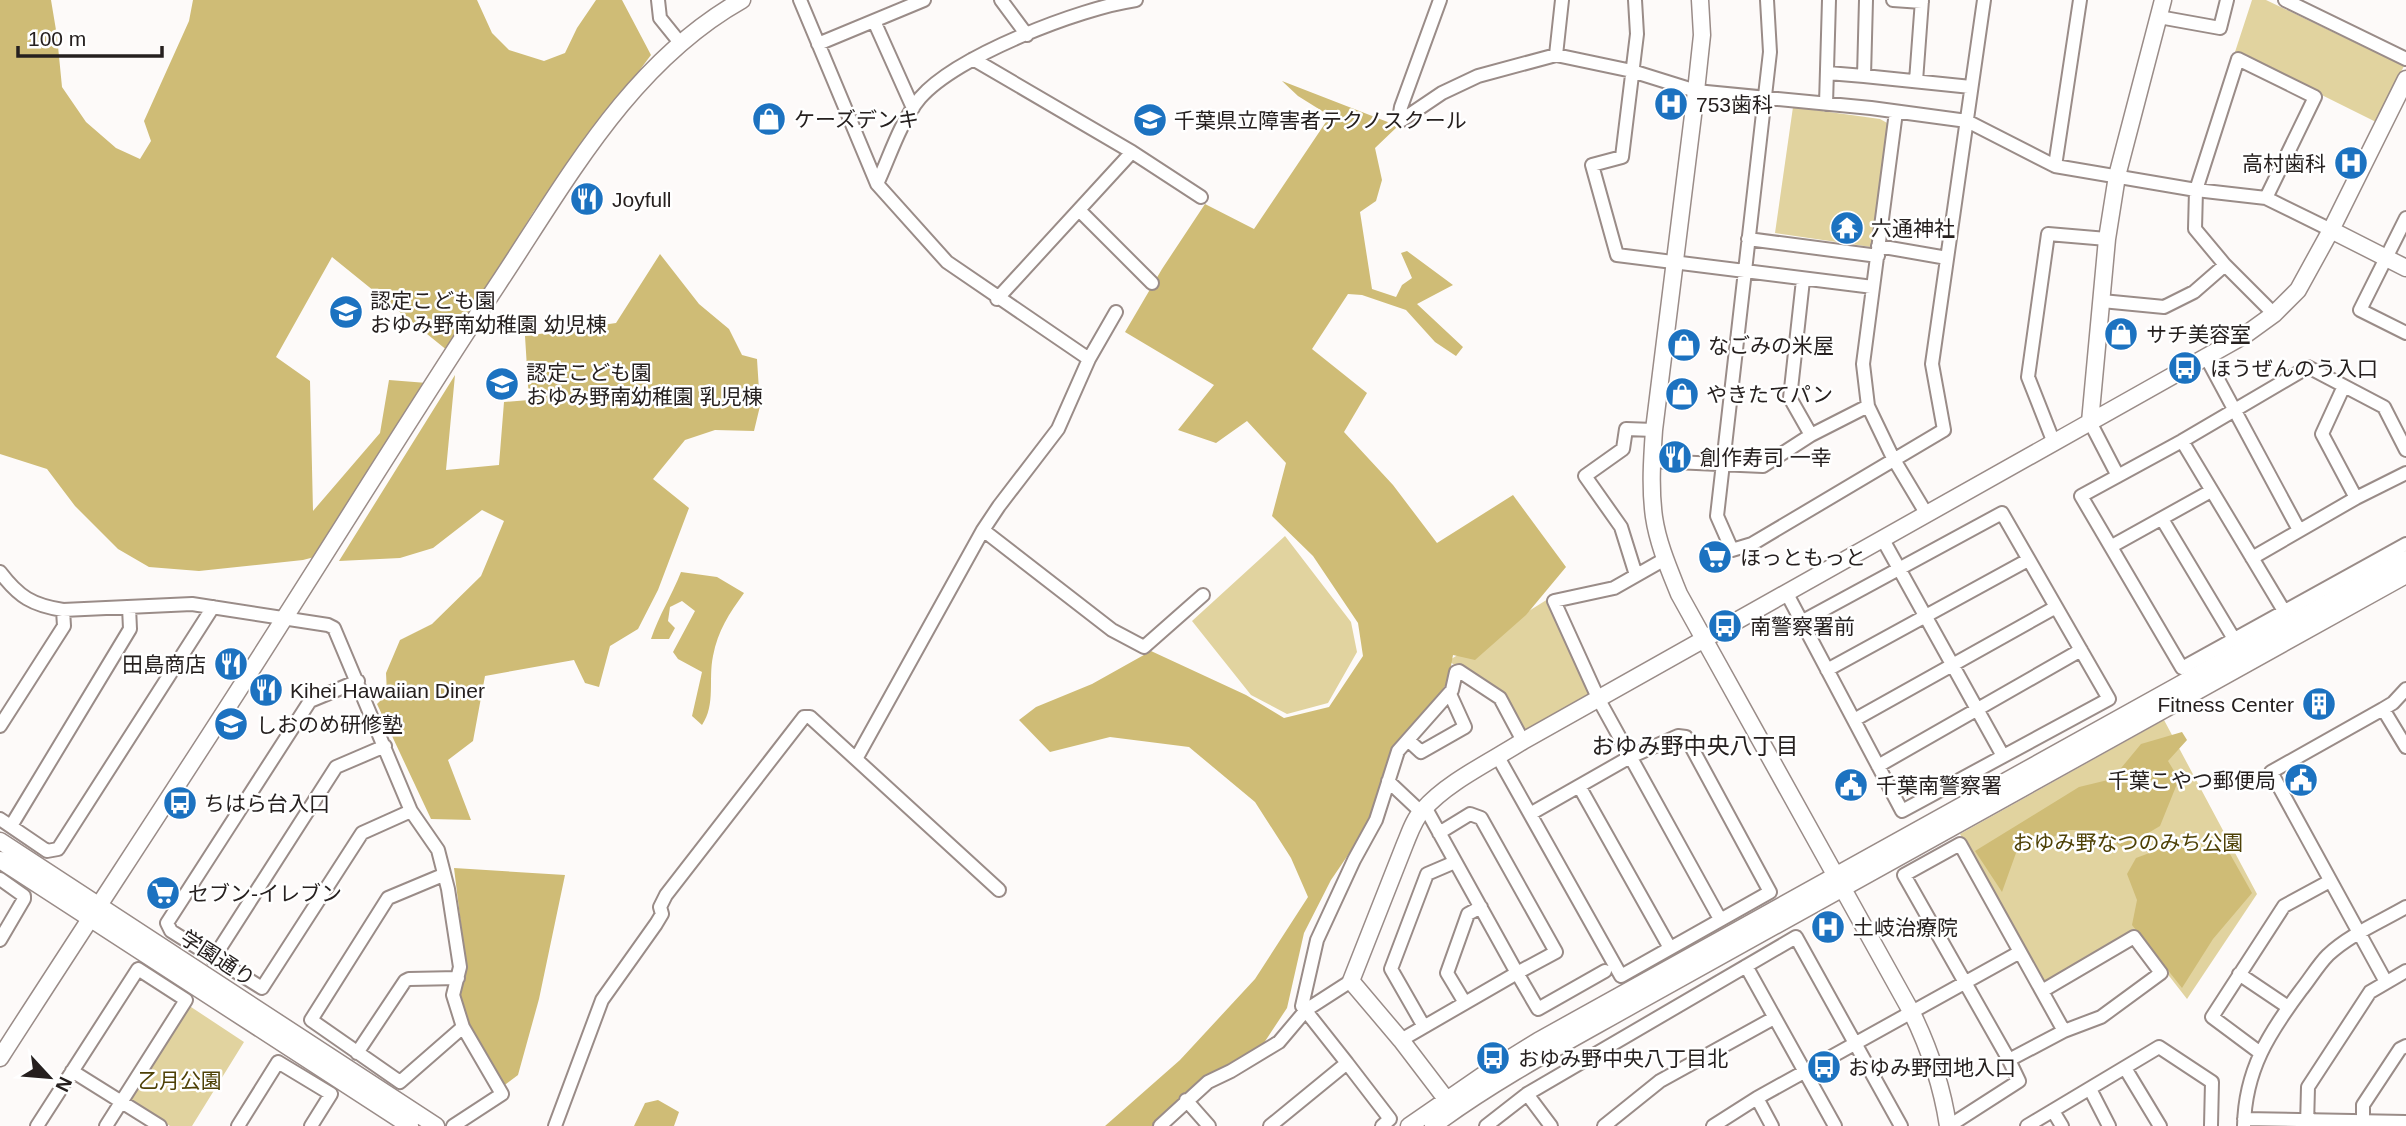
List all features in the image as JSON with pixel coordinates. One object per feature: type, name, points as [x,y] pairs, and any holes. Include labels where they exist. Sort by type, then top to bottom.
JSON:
[{"type":"street","points":[[658,0],[660,18],[681,44]]},
{"type":"street","points":[[0,1058],[285,618],[447,361],[598,134],[629,94],[681,44],[708,20],[742,0]]},
{"type":"street","points":[[800,0],[877,184],[947,262],[997,299],[1089,359]]},
{"type":"street","points":[[818,44],[924,0]]},
{"type":"street","points":[[1001,0],[1027,35]]},
{"type":"street","points":[[877,184],[913,108],[931,86],[974,59],[1027,35],[1108,4],[1136,0]]},
{"type":"street","points":[[1440,0],[1401,107],[1402,120],[1442,93],[1478,76],[1556,55],[1632,71],[1696,90],[1967,121],[2055,166],[2196,190],[2266,198],[2406,268]]},
{"type":"street","points":[[1556,55],[1562,0]]},
{"type":"street","points":[[1634,0],[1637,34],[1622,157],[1592,165],[1617,255],[1873,288]]},
{"type":"street","points":[[1700,0],[1702,35],[1652,461],[1654,517],[1665,559],[1702,639],[1912,1013],[1939,1078],[1948,1126],[2019,1081],[1904,875],[1960,844],[2064,1031]]},
{"type":"street","points":[[1767,0],[1770,52],[1717,516],[1732,550],[1752,544],[1944,429],[1932,364],[1984,0]]},
{"type":"street","points":[[1826,104],[1829,0]]},
{"type":"street","points":[[1864,76],[1866,0]]},
{"type":"street","points":[[1893,0],[1922,1],[1916,81]]},
{"type":"street","points":[[2055,166],[2080,0]]},
{"type":"street","points":[[2118,476],[2091,422],[2107,239],[2117,176],[2163,0]]},
{"type":"street","points":[[2159,17],[2220,28],[2227,0]]},
{"type":"street","points":[[2286,0],[2406,59]]},
{"type":"street","points":[[874,21],[913,108]]},
{"type":"street","points":[[974,59],[1132,152],[1201,197]]},
{"type":"street","points":[[2266,198],[2315,97],[2238,59],[2196,190],[2194,229],[2274,314]]},
{"type":"street","points":[[1828,73],[1971,87]]},
{"type":"street","points":[[1160,1126],[1208,1082],[1279,1042],[1306,1010],[1350,981],[1401,854],[1423,809],[1455,783],[1702,639],[2245,335],[2274,314],[2298,290],[2406,79]]},
{"type":"street","points":[[1896,112],[1863,364],[1868,406],[1893,458],[1926,513]]},
{"type":"street","points":[[997,299],[1132,152]]},
{"type":"street","points":[[1079,210],[1152,283]]},
{"type":"street","points":[[2406,218],[2360,310],[2406,333]]},
{"type":"street","points":[[2054,443],[2028,377],[2048,234],[2107,239]]},
{"type":"street","points":[[1748,239],[1947,258]]},
{"type":"street","points":[[2102,301],[2164,307],[2194,292],[2225,265]]},
{"type":"street","points":[[1803,280],[1790,398],[1811,435]]},
{"type":"street","points":[[856,759],[984,530],[1058,429],[1089,359],[1116,312]]},
{"type":"street","points":[[2206,357],[2299,530]]},
{"type":"street","points":[[2406,450],[2384,407],[2308,367],[2081,496],[2182,668],[2406,544]]},
{"type":"street","points":[[2344,386],[2322,435],[2356,498]]},
{"type":"street","points":[[1652,461],[1763,466],[1811,435],[1868,406]]},
{"type":"street","points":[[1636,575],[1621,527],[1586,476],[1623,449],[1626,429],[1654,430]]},
{"type":"street","points":[[2182,441],[2284,611]]},
{"type":"street","points":[[2252,558],[2356,498],[2406,473]]},
{"type":"street","points":[[2112,546],[2211,491]]},
{"type":"street","points":[[1786,592],[1801,622],[1902,811],[2109,699],[2002,513],[1801,622]]},
{"type":"street","points":[[2162,519],[2235,639]]},
{"type":"street","points":[[984,530],[1112,630],[1144,647],[1203,595]]},
{"type":"street","points":[[1882,538],[2003,756]]},
{"type":"street","points":[[1665,559],[1614,588],[1553,601],[1599,700],[1720,919]]},
{"type":"street","points":[[1433,1126],[1537,1059],[1840,881],[2406,559]]},
{"type":"street","points":[[1827,670],[2028,560]]},
{"type":"street","points":[[0,572],[23,597],[35,604],[63,610],[192,604],[334,628],[411,811],[438,850],[460,967],[453,995],[463,1027],[502,1094],[453,1126]]},
{"type":"street","points":[[1409,1126],[1538,1041],[2406,575]]},
{"type":"street","points":[[129,607],[130,629],[6,823],[47,851],[58,849],[213,607]]},
{"type":"street","points":[[1854,720],[2056,607]]},
{"type":"street","points":[[0,726],[64,626],[63,610]]},
{"type":"street","points":[[1878,766],[2081,650]]},
{"type":"street","points":[[1382,1126],[1390,1119],[1302,1006],[1317,940],[1376,820],[1398,751],[1450,694],[1456,673],[1459,671],[1500,698],[1523,741]]},
{"type":"street","points":[[358,681],[310,701],[167,923],[170,931],[262,988],[362,833],[411,811]]},
{"type":"street","points":[[2386,982],[2271,772],[2384,709],[2406,689]]},
{"type":"street","points":[[1408,740],[1421,752],[1465,727],[1450,694]]},
{"type":"street","points":[[2384,709],[2406,747]]},
{"type":"street","points":[[555,1126],[602,1000],[656,924],[662,914],[660,907],[666,895],[804,717],[810,717],[999,890]]},
{"type":"street","points":[[1497,757],[1621,976],[1770,892],[1686,737],[1678,736],[1630,757],[1530,814]]},
{"type":"street","points":[[213,959],[336,768],[385,746]]},
{"type":"street","points":[[1388,781],[1423,809],[1439,833],[1538,1009],[1605,971]]},
{"type":"street","points":[[1579,786],[1670,948]]},
{"type":"street","points":[[1401,1040],[1556,951],[1480,817],[1470,814],[1439,833]]},
{"type":"street","name":"学園通り","points":[[0,841],[98,905],[406,1118]]},
{"type":"street","name":"学園通り","points":[[0,860],[406,1118]]},
{"type":"street","points":[[1423,1026],[1391,969],[1427,874],[1455,862]]},
{"type":"street","points":[[443,874],[388,898],[311,1020],[400,1082],[463,1027]]},
{"type":"street","points":[[0,880],[24,896],[24,899],[0,940]]},
{"type":"street","points":[[2259,1052],[2212,1017],[2284,906],[2330,881]]},
{"type":"street","points":[[1465,1003],[1447,973],[1468,914],[1481,907]]},
{"type":"street","points":[[2406,907],[2359,933],[2328,955],[2288,1007],[2259,1052],[2246,1095],[2244,1123],[2406,1122]]},
{"type":"street","points":[[1486,1126],[1527,1094],[1796,937],[1901,1126]]},
{"type":"street","points":[[2009,1060],[2064,1031],[2101,1017],[2161,973],[2134,937],[2042,991]]},
{"type":"street","points":[[1713,1126],[1804,1071],[2020,952]]},
{"type":"street","points":[[1746,966],[1835,1126]]},
{"type":"street","points":[[37,1126],[138,969],[186,1000],[106,1126]]},
{"type":"street","points":[[2307,1122],[2308,1087],[2371,992],[2406,971]]},
{"type":"street","points":[[2239,974],[2288,1007]]},
{"type":"street","points":[[356,1053],[405,981],[458,978]]},
{"type":"street","points":[[1350,981],[1447,1099]]},
{"type":"street","points":[[1604,1126],[1660,1082],[1774,1018]]},
{"type":"street","points":[[2363,1124],[2363,1105],[2400,1049],[2406,1045]]},
{"type":"street","points":[[2027,1126],[2160,1047],[2213,1082],[2211,1126]]},
{"type":"street","points":[[238,1126],[278,1062],[331,1094],[311,1126]]},
{"type":"street","points":[[1270,1126],[1348,1063]]},
{"type":"street","points":[[2125,1068],[2160,1126]]},
{"type":"street","points":[[72,1070],[160,1126]]},
{"type":"street","points":[[2090,1088],[2109,1126]]},
{"type":"street","points":[[1527,1094],[1551,1126]]},
{"type":"street","points":[[1757,1098],[1772,1126]]},
{"type":"street","points":[[1186,1100],[1209,1126]]},
{"type":"street","points":[[2053,1111],[2062,1126]]},
{"type":"street","points":[[406,1118],[436,1126]]},
{"type":"green space","points":[[0,0],[51,0],[62,87],[86,122],[116,148],[140,159],[151,141],[144,121],[189,21],[193,0],[477,0],[492,33],[509,50],[544,61],[565,53],[577,28],[596,0],[622,0],[651,55],[534,211],[448,351],[332,257],[276,357],[310,381],[313,511],[380,433],[389,380],[427,383],[322,555],[303,560],[199,571],[149,567],[118,549],[75,506],[47,469],[0,454]]},
{"type":"green space","points":[[2252,0],[2266,0],[2404,66],[2376,122],[2235,52]]},
{"type":"green space","points":[[1282,81],[1398,126],[1375,148],[1382,180],[1376,201],[1360,212],[1372,289],[1396,297],[1402,285],[1412,278],[1401,253],[1407,251],[1453,285],[1417,304],[1463,347],[1456,356],[1435,342],[1406,310],[1362,295],[1348,294],[1312,349],[1367,393],[1344,432],[1393,485],[1437,543],[1513,495],[1566,567],[1526,615],[1475,660],[1453,655],[1448,682],[1426,711],[1361,836],[1331,880],[1304,933],[1287,1008],[1256,1055],[1157,1126],[1105,1126],[1180,1060],[1255,979],[1308,897],[1291,858],[1255,802],[1189,747],[1110,737],[1050,752],[1019,720],[1036,707],[1092,684],[1151,651],[1246,695],[1284,718],[1329,707],[1363,656],[1358,623],[1313,556],[1272,516],[1286,463],[1247,421],[1216,443],[1178,430],[1214,385],[1125,332],[1205,204],[1254,229],[1330,116],[1298,96]]},
{"type":"green space","points":[[1793,107],[1880,119],[1889,124],[1871,247],[1775,233]]},
{"type":"green space","points":[[660,254],[699,304],[729,329],[742,355],[757,359],[760,406],[754,431],[715,430],[685,440],[653,479],[689,508],[658,590],[638,629],[610,646],[599,687],[585,683],[574,660],[485,676],[473,741],[448,760],[471,820],[431,819],[377,704],[387,694],[386,673],[400,640],[432,624],[481,576],[504,521],[482,510],[433,548],[400,558],[339,561],[455,375],[446,470],[499,465],[504,402],[529,400],[525,336],[616,323]]},
{"type":"green space","points":[[1285,536],[1351,622],[1357,652],[1328,703],[1287,714],[1251,695],[1192,621]]},
{"type":"green space","points":[[681,572],[717,577],[744,593],[718,638],[713,656],[709,709],[702,725],[692,716],[702,672],[678,659],[673,652],[695,611],[682,601],[670,607],[668,621],[675,628],[669,639],[651,639]]},
{"type":"green space","points":[[1548,599],[1592,695],[1523,734],[1501,692],[1448,661]]},
{"type":"green space","name":"おゆみ野なつのみち公園","points":[[2164,720],[2257,894],[2187,999],[2135,932],[2043,985],[1960,834]]},
{"type":"green space","points":[[2182,732],[2187,740],[2168,761],[2179,779],[2160,826],[2123,848],[2099,830],[2069,830],[2016,853],[2002,892],[1975,851],[2079,787],[2112,779],[2141,744]]},
{"type":"green space","points":[[2176,843],[2230,854],[2252,893],[2213,939],[2182,988],[2132,925],[2137,900],[2127,874],[2136,858]]},
{"type":"green space","points":[[454,868],[565,875],[539,999],[518,1075],[502,1087],[468,1028],[458,995],[466,966]]},
{"type":"green space","name":"乙月公園","points":[[188,1005],[244,1042],[192,1126],[170,1126],[131,1101],[130,1096]]},
{"type":"green space","points":[[658,1100],[679,1112],[674,1126],[634,1126],[645,1103]]},
{"type":"place","name":"753歯科","points":[[1671,104]]},
{"type":"place","name":"ケーズデンキ","points":[[769,119]]},
{"type":"place","name":"千葉県立障害者テクノスクール","points":[[1150,120]]},
{"type":"place","name":"高村歯科","points":[[2351,163]]},
{"type":"place","name":"Joyfull","points":[[587,199]]},
{"type":"place","name":"六通神社","points":[[1847,228]]},
{"type":"place","name":"認定こども園 おゆみ野南幼稚園 幼児棟","points":[[346,312]]},
{"type":"place","name":"サチ美容室","points":[[2121,334]]},
{"type":"place","name":"なごみの米屋","points":[[1684,345]]},
{"type":"place","name":"ほうぜんのう入口","points":[[2185,368]]},
{"type":"place","name":"認定こども園 おゆみ野南幼稚園 乳児棟","points":[[502,384]]},
{"type":"place","name":"やきたてパン","points":[[1682,394]]},
{"type":"place","name":"創作寿司 一幸","points":[[1675,457]]},
{"type":"place","name":"ほっともっと","points":[[1715,557]]},
{"type":"place","name":"南警察署前","points":[[1725,626]]},
{"type":"place","name":"田島商店","points":[[231,664]]},
{"type":"place","name":"Kihei Hawaiian Diner","points":[[266,690]]},
{"type":"place","name":"Fitness Center","points":[[2319,704]]},
{"type":"place","name":"しおのめ研修塾","points":[[231,724]]},
{"type":"place","name":"千葉こやつ郵便局","points":[[2301,780]]},
{"type":"place","name":"千葉南警察署","points":[[1851,785]]},
{"type":"place","name":"ちはら台入口","points":[[180,803]]},
{"type":"place","name":"セブン-イレブン","points":[[163,893]]},
{"type":"place","name":"土岐治療院","points":[[1828,927]]},
{"type":"place","name":"おゆみ野中央八丁目北","points":[[1493,1058]]},
{"type":"place","name":"おゆみ野団地入口","points":[[1824,1067]]},
{"type":"district","name":"おゆみ野中央八丁目","points":[[1695,746]]}]
